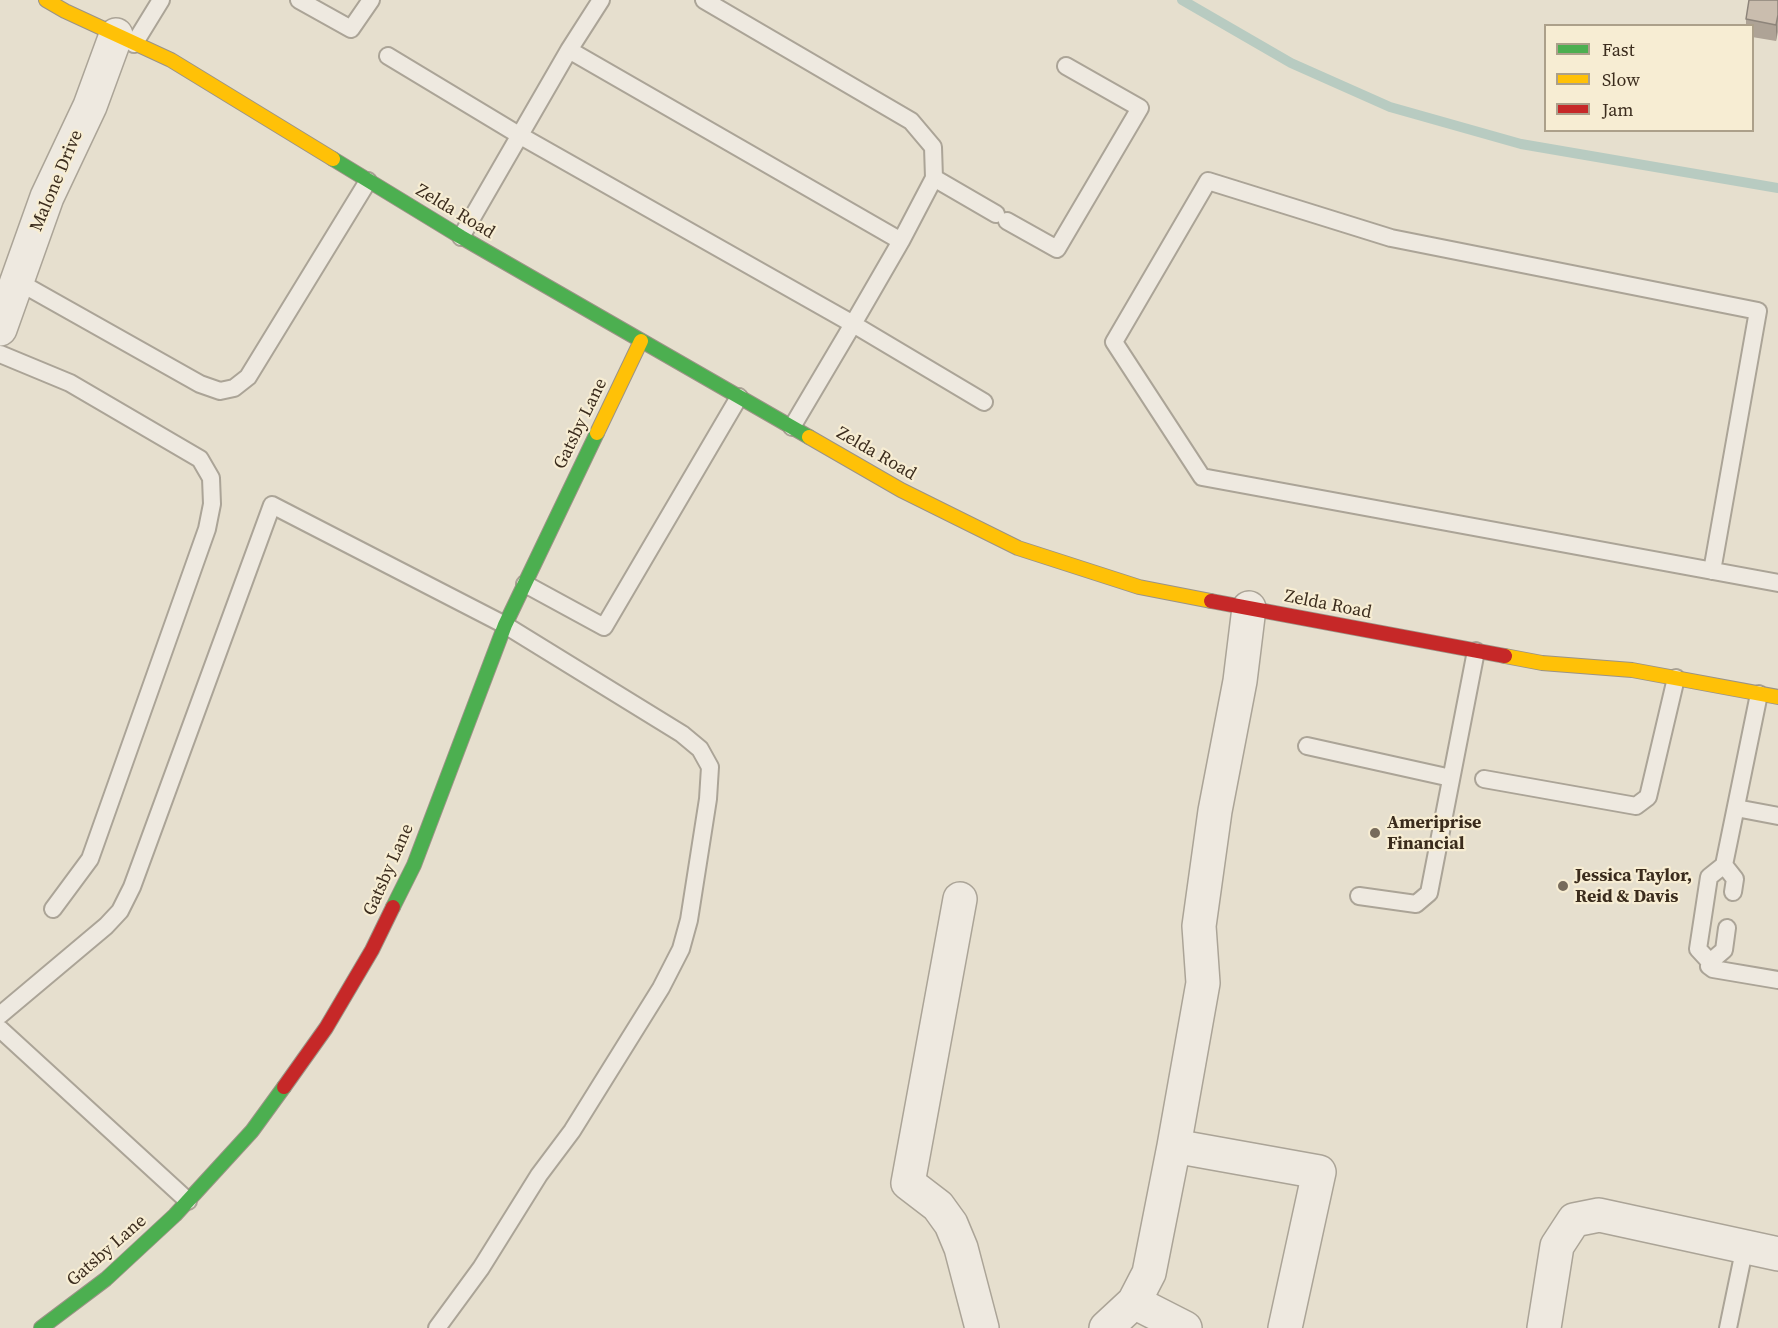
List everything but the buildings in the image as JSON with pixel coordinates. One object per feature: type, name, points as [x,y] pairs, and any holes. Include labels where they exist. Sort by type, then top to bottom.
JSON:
[{"type":"main road","name":"Zelda Road","points":[[46,0],[171,60],[461,237],[901,490],[1018,548],[1139,587],[1542,663],[1632,670],[1778,697]]},
{"type":"main road","name":"Gatsby Lane","points":[[41,1328],[106,1279],[175,1215],[252,1131],[326,1028],[372,950],[414,864],[505,625],[641,340]]},
{"type":"street","name":"Malone Drive","points":[[0,329],[47,197],[125,39]]},
{"type":"street","points":[[1106,1328],[1134,1302],[1149,1273],[1203,983],[1199,926],[1215,811],[1240,681],[1249,608]]},
{"type":"street","points":[[960,899],[908,1183],[939,1206],[951,1224],[961,1248],[982,1328]]},
{"type":"street","points":[[1174,1146],[1318,1172],[1285,1328]]},
{"type":"street","points":[[1544,1328],[1557,1246],[1574,1220],[1599,1215],[1778,1254]]},
{"type":"street","points":[[1134,1302],[1185,1328]]},
{"type":"lane","points":[[125,39],[161,0]]},
{"type":"lane","points":[[299,0],[351,29],[371,0]]},
{"type":"lane","points":[[461,237],[569,50],[601,0]]},
{"type":"lane","points":[[704,0],[911,121],[933,147],[934,178],[901,241],[792,427]]},
{"type":"lane","points":[[569,50],[901,241]]},
{"type":"lane","points":[[388,56],[519,135],[853,324],[984,402]]},
{"type":"lane","points":[[934,178],[1057,249],[1140,108],[1066,66]]},
{"type":"lane","points":[[17,281],[201,384],[220,391],[234,388],[248,377],[368,181]]},
{"type":"lane","points":[[1712,571],[1758,311],[1391,238],[1208,182],[1114,342],[1202,477],[1778,584]]},
{"type":"lane","points":[[0,354],[70,383],[200,459],[211,478],[212,504],[207,530],[90,859],[53,909]]},
{"type":"lane","points":[[525,584],[604,627],[739,397]]},
{"type":"lane","points":[[0,1015],[106,926],[120,911],[132,887],[272,505],[505,625],[682,734],[700,749],[710,767],[708,799],[689,920],[681,949],[661,988],[572,1131],[539,1175],[481,1268],[437,1328]]},
{"type":"lane","points":[[1359,896],[1416,904],[1429,893],[1476,651]]},
{"type":"lane","points":[[1485,779],[1636,806],[1648,797],[1676,678]]},
{"type":"lane","points":[[1759,694],[1724,865],[1709,877],[1698,949],[1713,969],[1778,980]]},
{"type":"lane","points":[[1307,746],[1451,778]]},
{"type":"lane","points":[[1736,808],[1778,816]]},
{"type":"lane","points":[[1724,865],[1736,879],[1733,892]]},
{"type":"lane","points":[[1710,962],[1724,950],[1727,928]]},
{"type":"lane","points":[[0,1029],[188,1201]]},
{"type":"lane","points":[[1728,1328],[1745,1246]]},
{"type":"waterway","points":[[1182,0],[1291,63],[1390,107],[1521,144],[1778,188]]},
{"type":"traffic: fast","points":[[333,159],[461,237],[809,437]]},
{"type":"traffic: fast","points":[[393,907],[414,865],[505,625],[597,433]]},
{"type":"traffic: fast","points":[[41,1328],[106,1279],[175,1215],[252,1131],[284,1087]]},
{"type":"traffic: slow","points":[[46,0],[171,60],[333,159]]},
{"type":"traffic: slow","points":[[597,433],[641,341]]},
{"type":"traffic: slow","points":[[809,437],[901,490],[1018,548],[1139,587],[1211,601]]},
{"type":"traffic: slow","points":[[1505,656],[1542,663],[1632,670],[1778,697]]},
{"type":"traffic: jam","points":[[1211,601],[1505,656]]},
{"type":"traffic: jam","points":[[284,1087],[326,1028],[372,950],[393,907]]},
{"type":"place","name":"Ameriprise Financial","points":[[1375,833]]},
{"type":"place","name":"Jessica Taylor, Reid & Davis","points":[[1563,886]]}]
